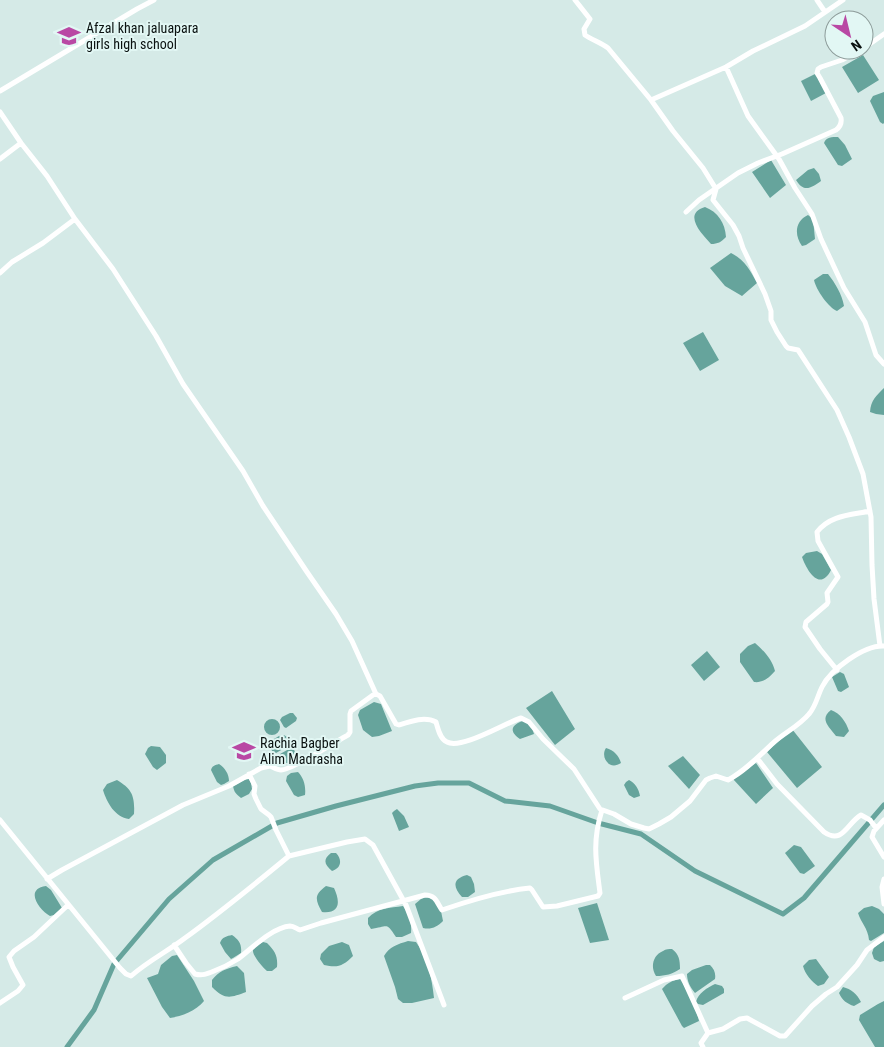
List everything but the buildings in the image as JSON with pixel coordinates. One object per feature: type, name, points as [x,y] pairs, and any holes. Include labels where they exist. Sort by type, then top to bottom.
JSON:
[{"type":"street","points":[[0,91],[154,0]]},
{"type":"street","points":[[0,112],[47,176],[75,219],[113,269],[156,336],[183,384],[243,471],[263,506],[336,614],[352,641],[376,694],[380,696],[396,724],[420,719],[434,720],[441,737],[449,743],[457,744],[482,736],[514,720],[523,718],[574,769],[596,805],[602,810],[614,814],[631,824],[649,829],[671,817],[690,801],[706,780],[716,776],[728,780],[741,772],[811,712],[822,686],[829,676],[855,655],[882,646],[874,599],[871,517],[863,474],[837,410],[798,350],[788,348],[777,332],[765,294],[739,236],[733,225],[713,200],[716,189],[703,168],[608,48],[585,34],[584,29],[590,19],[575,0]]},
{"type":"street","points":[[817,0],[824,10]]},
{"type":"street","points":[[828,10],[843,0]]},
{"type":"street","points":[[650,100],[726,67],[753,51],[805,26],[824,13]]},
{"type":"street","points":[[686,212],[699,200],[738,173],[839,128],[841,118],[818,71],[820,68],[842,60]]},
{"type":"street","points":[[726,67],[748,116],[776,156],[812,214],[821,239],[844,288],[864,322],[876,355],[884,364]]},
{"type":"street","points":[[0,159],[21,143]]},
{"type":"street","points":[[0,273],[12,262],[43,243],[75,219]]},
{"type":"street","points":[[837,670],[805,627],[806,622],[827,604],[827,593],[838,577],[818,541],[817,532],[827,523],[837,518],[870,511]]},
{"type":"street","points":[[47,879],[183,805],[229,786],[267,766],[279,770],[287,769],[348,735],[350,732],[351,712],[376,694]]},
{"type":"street","points":[[757,758],[777,784],[830,837],[841,834],[861,814],[870,820],[876,828]]},
{"type":"street","points":[[249,774],[255,786],[254,794],[256,800],[261,809],[269,815],[289,856]]},
{"type":"street","points":[[174,945],[195,974],[202,975],[229,964],[270,933],[283,928],[293,927],[300,930],[425,895],[435,898],[442,910],[476,898],[527,888],[532,890],[543,906],[557,906],[598,896],[600,893],[595,845],[598,822],[602,810]]},
{"type":"street","points":[[0,820],[116,964],[126,974],[131,976],[216,915],[289,856],[365,839],[373,845],[404,901],[444,1005]]},
{"type":"street","points":[[884,820],[876,828],[872,837],[884,857]]},
{"type":"street","points":[[884,880],[882,887],[884,904]]},
{"type":"street","points":[[0,1002],[18,992],[23,985],[9,956],[34,937],[68,905]]},
{"type":"street","points":[[703,1047],[701,1043],[708,1033],[723,1029],[740,1019],[747,1018],[780,1036],[785,1036],[812,1006],[838,987],[867,950],[884,937]]},
{"type":"street","points":[[625,998],[664,980],[682,976],[708,1033]]},
{"type":"shaded area","points":[[854,60],[866,60],[879,80],[858,93],[842,67]]},
{"type":"shaded area","points":[[817,73],[826,93],[811,101],[801,81]]},
{"type":"shaded area","points":[[884,92],[883,124],[880,122],[870,101],[873,96]]},
{"type":"shaded area","points":[[838,137],[845,145],[852,159],[842,166],[838,165],[824,143],[828,138]]},
{"type":"shaded area","points":[[771,160],[786,185],[770,198],[752,172]]},
{"type":"shaded area","points":[[814,168],[819,174],[821,181],[808,188],[802,187],[796,180],[808,170]]},
{"type":"shaded area","points":[[705,207],[717,215],[724,227],[726,237],[718,243],[711,244],[699,230],[694,219],[698,210]]},
{"type":"shaded area","points":[[808,215],[813,219],[815,239],[802,246],[799,242],[797,229],[800,221]]},
{"type":"shaded area","points":[[731,253],[744,262],[757,283],[742,296],[725,286],[710,268]]},
{"type":"shaded area","points":[[823,274],[828,274],[842,297],[844,306],[837,311],[827,303],[815,284],[814,280]]},
{"type":"shaded area","points":[[703,332],[719,360],[700,371],[683,343]]},
{"type":"shaded area","points":[[884,388],[884,415],[870,412],[873,401]]},
{"type":"shaded area","points":[[817,551],[822,554],[831,570],[823,579],[818,579],[810,573],[802,557],[806,553]]},
{"type":"shaded area","points":[[755,643],[772,663],[775,671],[766,680],[760,682],[754,682],[740,662],[740,654],[748,646]]},
{"type":"shaded area","points":[[707,651],[720,667],[704,681],[691,665]]},
{"type":"shaded area","points":[[840,672],[844,674],[849,687],[841,692],[838,691],[832,677]]},
{"type":"shaded area","points":[[552,691],[575,729],[555,745],[526,708]]},
{"type":"shaded area","points":[[374,702],[381,704],[392,731],[372,737],[363,730],[358,715],[360,710]]},
{"type":"shaded area","points":[[831,710],[840,716],[846,724],[849,731],[844,737],[836,736],[826,723],[827,713]]},
{"type":"shaded area","points":[[293,713],[297,718],[296,721],[286,728],[280,720]]},
{"type":"shaded area","points":[[272,719],[278,721],[280,727],[278,733],[272,735],[266,733],[264,727],[266,721]]},
{"type":"shaded area","points":[[525,720],[532,728],[534,734],[520,739],[514,733],[513,728],[517,723]]},
{"type":"shaded area","points":[[792,729],[822,767],[797,788],[767,752]]},
{"type":"shaded area","points":[[284,735],[287,737],[290,745],[276,753],[273,752],[268,745],[269,742]]},
{"type":"shaded area","points":[[151,746],[160,747],[166,755],[166,763],[157,770],[145,754]]},
{"type":"shaded area","points":[[606,748],[616,754],[621,763],[613,765],[607,762],[604,755]]},
{"type":"shaded area","points":[[289,749],[294,750],[298,758],[290,763],[285,763],[280,758],[280,754]]},
{"type":"shaded area","points":[[683,756],[700,775],[689,789],[668,766]]},
{"type":"shaded area","points":[[756,763],[773,788],[756,804],[733,779]]},
{"type":"shaded area","points":[[219,764],[226,771],[229,778],[229,781],[221,785],[217,782],[211,770]]},
{"type":"shaded area","points":[[298,772],[305,786],[305,795],[298,797],[294,795],[286,781],[287,776],[291,773]]},
{"type":"shaded area","points":[[249,779],[252,789],[249,794],[241,798],[233,786]]},
{"type":"shaded area","points":[[117,780],[132,794],[134,814],[129,819],[124,818],[112,809],[103,790],[107,784]]},
{"type":"shaded area","points":[[629,780],[636,786],[640,796],[634,798],[629,795],[624,785]]},
{"type":"shaded area","points":[[397,809],[404,816],[409,827],[399,831],[392,813]]},
{"type":"shaded area","points":[[794,845],[801,847],[815,866],[804,874],[800,873],[785,853]]},
{"type":"shaded area","points":[[331,853],[336,853],[340,861],[338,868],[332,871],[326,862],[326,858]]},
{"type":"shaded area","points":[[467,875],[471,877],[475,892],[468,897],[462,897],[457,890],[456,881]]},
{"type":"shaded area","points":[[46,886],[51,890],[62,908],[50,916],[38,905],[35,895],[39,888]]},
{"type":"shaded area","points":[[326,886],[334,888],[338,902],[336,909],[333,911],[322,912],[317,898],[319,892]]},
{"type":"shaded area","points":[[427,896],[434,899],[441,911],[443,921],[429,929],[423,928],[415,904]]},
{"type":"shaded area","points":[[597,903],[609,940],[590,943],[578,908]]},
{"type":"shaded area","points":[[403,906],[410,919],[411,933],[402,937],[396,937],[387,926],[371,929],[368,924],[368,918],[375,912]]},
{"type":"shaded area","points":[[872,906],[884,914],[884,933],[871,941],[858,913],[864,908]]},
{"type":"shaded area","points":[[232,935],[240,942],[241,953],[231,959],[220,943],[223,938]]},
{"type":"shaded area","points":[[408,941],[416,942],[424,955],[431,976],[434,998],[412,1003],[403,1003],[398,999],[384,956],[391,948]]},
{"type":"shaded area","points":[[884,941],[884,961],[880,962],[874,959],[872,953],[874,947]]},
{"type":"shaded area","points":[[263,942],[267,943],[274,951],[277,960],[277,967],[272,971],[265,969],[253,952],[255,947]]},
{"type":"shaded area","points":[[342,942],[349,945],[353,956],[340,965],[324,965],[320,959],[321,954],[329,946]]},
{"type":"shaded area","points":[[672,949],[679,958],[680,969],[663,976],[656,976],[653,969],[655,958],[664,950]]},
{"type":"shaded area","points":[[177,955],[204,1001],[197,1008],[170,1018],[147,978],[158,974],[161,965],[172,956]]},
{"type":"shaded area","points":[[816,959],[829,977],[824,984],[818,986],[809,978],[803,966],[809,960]]},
{"type":"shaded area","points":[[710,965],[713,968],[715,979],[695,993],[689,984],[687,974]]},
{"type":"shaded area","points":[[237,966],[244,973],[246,992],[236,996],[224,996],[212,987],[212,980],[220,972]]},
{"type":"shaded area","points":[[680,979],[696,1010],[699,1021],[684,1028],[662,989],[670,982]]},
{"type":"shaded area","points":[[715,984],[722,986],[724,993],[703,1005],[698,1004],[696,1002],[701,993]]},
{"type":"shaded area","points":[[843,987],[854,992],[861,1002],[854,1006],[845,1001],[839,993]]},
{"type":"shaded area","points":[[884,1001],[884,1047],[875,1047],[859,1020],[860,1015]]},
{"type":"waterway","points":[[67,1047],[94,1010],[114,964],[169,899],[213,860],[277,823],[415,786],[438,783],[469,783],[505,801],[550,806],[598,823],[641,834],[695,871],[783,914],[804,898],[884,805]]},
{"type":"place","name":"Afzal khan jaluapara girls high school","points":[[69,36]]},
{"type":"place","name":"Rachia Bagber Alim Madrasha","points":[[244,751]]}]
